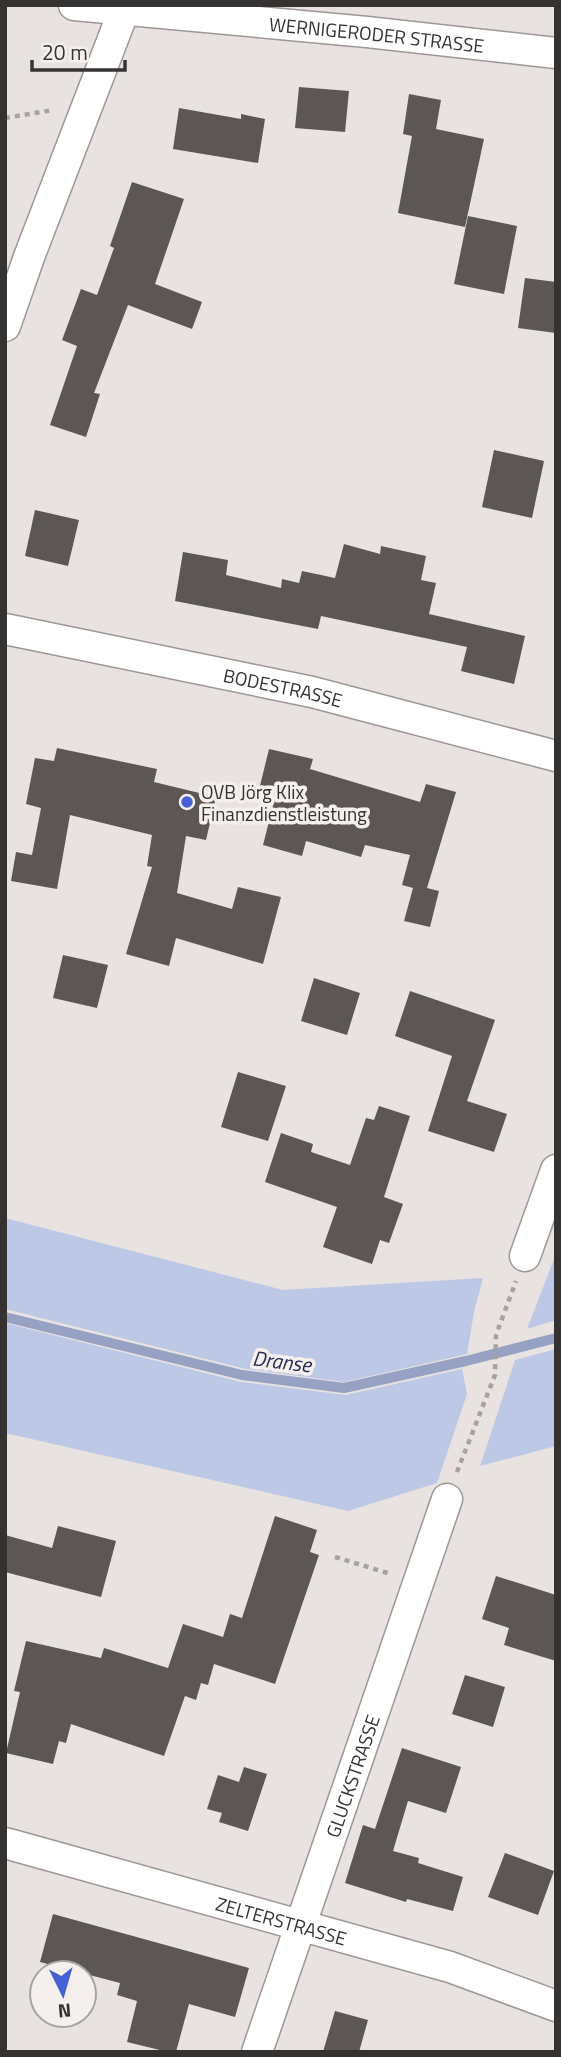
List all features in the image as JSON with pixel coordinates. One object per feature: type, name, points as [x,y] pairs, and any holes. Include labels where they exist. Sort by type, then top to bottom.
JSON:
[{"type":"street","name":"WERNIGERODER STRASSE","points":[[74,5],[367,32],[556,53]]},
{"type":"street","points":[[5,326],[125,8]]},
{"type":"street","name":"BODESTRASSE","points":[[5,629],[312,692],[556,756]]},
{"type":"street","points":[[525,1256],[556,1170]]},
{"type":"street","name":"GLUCKSTRASSE","points":[[257,2052],[447,1499]]},
{"type":"street","name":"ZELTERSTRASSE","points":[[5,1843],[471,1974],[556,2006]]},
{"type":"path","points":[[5,118],[54,110]]},
{"type":"path","points":[[447,1499],[495,1376],[496,1335],[525,1256]]},
{"type":"path","points":[[335,1557],[419,1582]]},
{"type":"shaded area","points":[[5,1218],[283,1290],[483,1278],[467,1354],[344,1382],[246,1369],[5,1309]]},
{"type":"shaded area","points":[[556,1254],[556,1320],[527,1329]]},
{"type":"shaded area","points":[[5,1323],[241,1382],[346,1395],[462,1369],[467,1394],[437,1483],[348,1511],[5,1433]]},
{"type":"shaded area","points":[[556,1349],[556,1446],[480,1466],[515,1360]]},
{"type":"building","points":[[299,87],[349,91],[345,132],[295,128]]},
{"type":"building","points":[[409,94],[441,100],[436,129],[484,139],[465,227],[398,213],[412,136],[403,134]]},
{"type":"building","points":[[179,108],[241,119],[241,114],[265,119],[258,163],[173,149]]},
{"type":"building","points":[[132,182],[184,199],[155,284],[202,302],[192,329],[128,305],[94,393],[100,394],[86,437],[50,425],[77,346],[62,340],[81,289],[97,295],[114,248],[110,246]]},
{"type":"building","points":[[468,216],[517,226],[504,294],[454,284]]},
{"type":"building","points":[[525,278],[556,282],[556,333],[518,328]]},
{"type":"building","points":[[494,450],[544,461],[532,518],[482,507]]},
{"type":"building","points":[[35,510],[79,520],[68,566],[25,556]]},
{"type":"building","points":[[344,544],[380,554],[381,546],[426,556],[421,580],[436,583],[429,614],[525,636],[514,684],[461,671],[467,647],[321,616],[318,629],[175,601],[183,552],[228,560],[226,575],[281,588],[282,579],[299,583],[302,571],[335,578]]},
{"type":"building","points":[[57,748],[157,769],[154,782],[216,797],[206,840],[186,836],[177,893],[232,909],[238,887],[281,897],[263,964],[176,938],[169,966],[126,954],[152,867],[147,866],[152,835],[70,815],[57,889],[11,881],[16,852],[32,855],[41,808],[26,804],[35,758],[54,761]]},
{"type":"building","points":[[269,749],[313,759],[310,769],[420,802],[426,784],[456,792],[427,888],[439,891],[430,927],[404,921],[413,888],[402,885],[410,855],[365,845],[361,857],[306,841],[302,856],[263,845],[276,794],[259,790]]},
{"type":"building","points":[[63,955],[108,965],[97,1008],[53,998]]},
{"type":"building","points":[[314,978],[360,993],[347,1035],[301,1021]]},
{"type":"building","points":[[410,991],[495,1020],[467,1101],[507,1114],[494,1152],[428,1131],[452,1056],[395,1036]]},
{"type":"building","points":[[238,1072],[286,1086],[268,1141],[221,1127]]},
{"type":"building","points":[[379,1106],[410,1116],[384,1197],[403,1204],[389,1243],[380,1240],[372,1264],[323,1247],[337,1207],[265,1182],[281,1133],[313,1144],[311,1152],[350,1165],[366,1118],[374,1120]]},
{"type":"building","points":[[275,1516],[317,1530],[310,1552],[319,1555],[275,1684],[214,1664],[208,1685],[201,1683],[196,1700],[185,1696],[164,1756],[71,1724],[66,1743],[59,1741],[53,1764],[6,1753],[20,1692],[14,1691],[26,1641],[101,1658],[104,1648],[168,1668],[183,1624],[223,1637],[230,1614],[242,1618]]},
{"type":"building","points":[[58,1526],[116,1541],[101,1597],[5,1572],[5,1535],[52,1548]]},
{"type":"building","points":[[496,1576],[556,1595],[556,1661],[504,1645],[509,1628],[482,1619]]},
{"type":"building","points":[[465,1675],[505,1687],[493,1727],[452,1714]]},
{"type":"building","points":[[402,1748],[461,1767],[446,1813],[408,1801],[393,1851],[419,1858],[418,1863],[463,1877],[453,1911],[407,1899],[406,1902],[345,1883],[363,1825],[375,1829]]},
{"type":"building","points":[[244,1767],[267,1774],[248,1831],[219,1822],[222,1813],[207,1809],[218,1775],[239,1782]]},
{"type":"building","points":[[505,1853],[554,1871],[538,1915],[488,1897]]},
{"type":"building","points":[[53,1914],[249,1968],[235,2017],[189,2004],[176,2052],[168,2052],[127,2042],[137,2001],[117,1995],[120,1983],[98,1977],[98,1959],[41,1959]]},
{"type":"building","points":[[335,2011],[368,2020],[359,2052],[323,2052]]},
{"type":"waterway","name":"Dranse","points":[[5,1317],[242,1375],[344,1388],[556,1338]]},
{"type":"place","name":"OVB Jörg Klix Finanzdienstleistung","points":[[187,802]]}]
